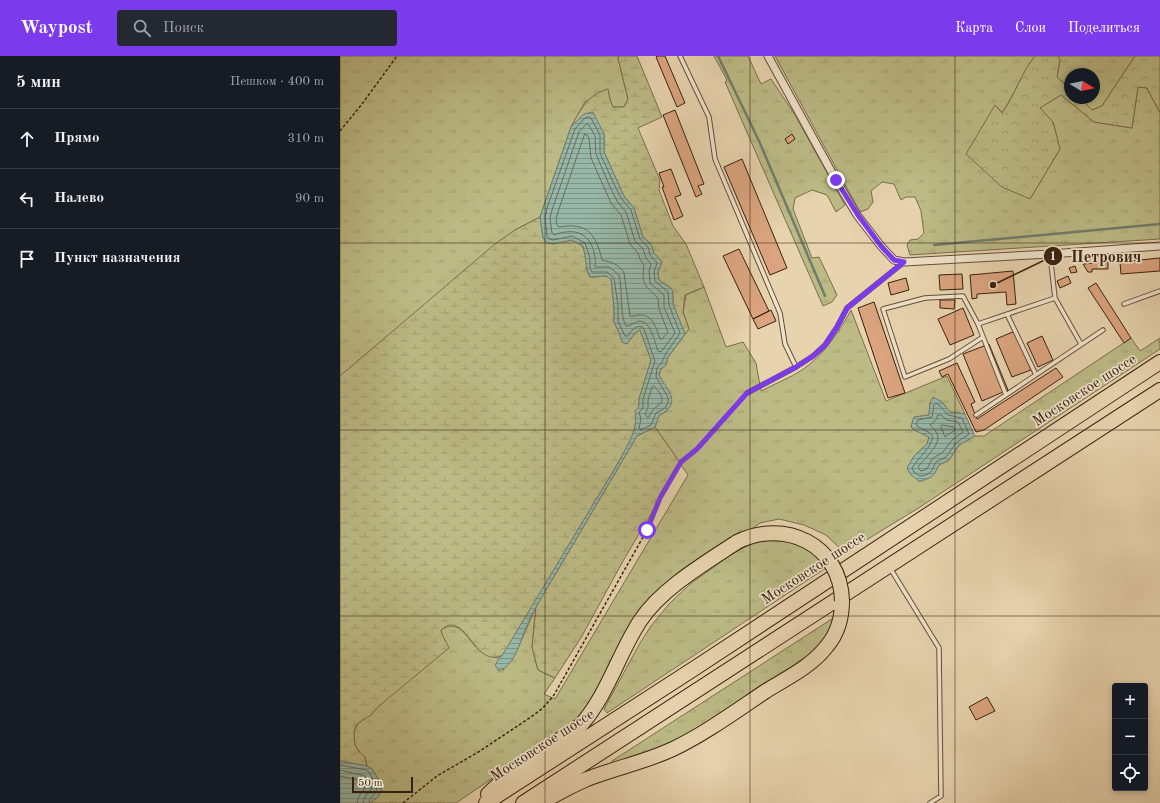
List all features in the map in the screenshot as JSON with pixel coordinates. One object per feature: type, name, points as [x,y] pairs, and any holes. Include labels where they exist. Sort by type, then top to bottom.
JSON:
[{"type":"highway","name":"Московское шоссе","points":[[486,803],[695,668],[1160,362]]},
{"type":"highway","points":[[523,803],[1160,390]]},
{"type":"highway","points":[[479,803],[505,778],[581,725],[591,713],[602,695],[640,622],[650,608],[666,592],[737,542],[750,536],[764,533],[793,535],[807,541],[826,556],[840,581],[842,591],[842,610],[833,638],[821,654],[724,719],[674,748],[631,765],[588,779],[541,803]]},
{"type":"street","points":[[768,56],[832,174],[858,215],[881,246],[894,260],[904,262],[1160,246]]},
{"type":"lane","points":[[680,56],[709,117],[715,160],[780,313],[785,344],[796,367]]},
{"type":"lane","points":[[1050,254],[1055,298],[1081,344]]},
{"type":"lane","points":[[747,393],[796,367],[813,356],[825,345],[847,308],[904,262]]},
{"type":"lane","points":[[1124,304],[1160,291]]},
{"type":"lane","points":[[983,337],[949,359],[905,377],[883,308],[925,298],[963,296],[978,324],[1006,395]]},
{"type":"lane","points":[[978,324],[1055,298]]},
{"type":"lane","points":[[1007,314],[1036,374]]},
{"type":"lane","points":[[976,415],[1102,330]]},
{"type":"lane","points":[[889,565],[939,648],[942,796],[930,803]]},
{"type":"path","points":[[340,131],[397,56]]},
{"type":"path","points":[[404,803],[437,776],[480,751],[531,717],[543,708],[554,695],[647,530],[660,498],[681,462],[697,449],[747,393]]},
{"type":"green space","points":[[340,56],[619,56],[618,58],[628,99],[624,107],[613,107],[608,90],[585,102],[571,127],[540,217],[515,230],[340,376]]},
{"type":"green space","points":[[619,56],[637,56],[662,117],[638,128],[660,180],[659,190],[673,226],[686,244],[704,287],[685,295],[683,312],[689,329],[685,334],[673,304],[672,289],[659,280],[658,272],[662,262],[654,253],[651,244],[643,237],[634,208],[624,196],[604,152],[604,134],[584,114],[571,127],[585,104],[595,95],[608,89],[613,107],[624,107],[628,99],[618,58]]},
{"type":"green space","points":[[714,56],[748,56],[761,84],[771,79],[795,115],[845,205],[836,212],[827,195],[812,190],[795,198],[793,209],[812,258],[819,257],[837,295],[832,302],[823,306],[725,82],[727,80]]},
{"type":"green space","points":[[775,56],[1035,56],[1026,69],[1002,113],[995,105],[1030,199],[1060,149],[1053,122],[1039,108],[1061,95],[1064,97],[1064,104],[1072,104],[1094,122],[1132,128],[1138,87],[1147,88],[1160,113],[1160,239],[910,255],[907,245],[910,240],[918,239],[924,233],[921,211],[915,197],[906,197],[901,200],[894,184],[882,182],[871,191],[873,202],[868,209],[860,212]]},
{"type":"green space","points":[[1035,56],[1058,56],[1060,60],[1057,77],[1064,83],[1064,97],[1061,95],[1040,108],[1053,122],[1060,149],[1030,199],[1002,187],[966,154],[995,105],[1002,113]]},
{"type":"green space","points":[[1058,56],[1135,56],[1102,106],[1092,110],[1086,104],[1100,104],[1100,68],[1064,68],[1064,83],[1057,77],[1060,60]]},
{"type":"green space","points":[[1135,56],[1160,56],[1160,113],[1147,88],[1138,87],[1132,128],[1094,122],[1072,104],[1086,104],[1092,110],[1102,106]]},
{"type":"green space","points":[[540,217],[543,238],[553,244],[565,241],[575,241],[579,243],[585,252],[587,270],[590,277],[606,276],[611,279],[614,322],[622,342],[627,344],[635,333],[640,330],[651,360],[639,399],[633,436],[503,655],[494,657],[487,656],[480,651],[463,631],[456,626],[446,626],[441,630],[449,648],[379,706],[371,715],[357,724],[354,731],[355,745],[359,752],[365,757],[367,766],[340,761],[340,376],[495,244],[515,230]]},
{"type":"green space","points":[[704,287],[726,347],[743,342],[756,363],[761,391],[792,376],[810,364],[830,343],[851,310],[886,401],[947,376],[965,414],[950,412],[942,402],[930,403],[929,415],[914,417],[911,427],[914,430],[929,436],[927,444],[914,456],[936,470],[939,465],[949,460],[959,445],[975,436],[984,436],[1131,338],[1140,351],[1160,338],[1160,349],[917,509],[845,553],[826,535],[804,525],[779,519],[760,523],[662,590],[592,704],[565,729],[456,803],[370,803],[379,796],[382,785],[372,769],[367,766],[365,758],[355,744],[354,734],[357,725],[370,715],[446,642],[442,637],[441,630],[449,627],[460,629],[479,650],[485,654],[497,658],[503,655],[498,660],[503,670],[514,655],[536,607],[532,647],[538,670],[555,678],[544,694],[555,699],[688,475],[655,427],[659,415],[667,411],[663,382],[659,376],[661,369],[666,365],[668,357],[689,329],[683,312],[686,295]]},
{"type":"green space","points":[[655,427],[681,464],[623,561],[582,636],[555,678],[538,670],[532,647],[536,607],[637,436]]},
{"type":"green space","points":[[784,539],[802,545],[829,566],[607,713],[604,709],[640,643],[651,626],[669,604],[690,584],[735,552],[757,541]]},
{"type":"green space","points":[[838,615],[833,628],[818,647],[798,665],[697,729],[654,752],[614,765],[612,761]]},
{"type":"water","points":[[593,112],[604,134],[604,152],[624,196],[634,208],[643,237],[651,244],[654,253],[662,262],[658,272],[659,280],[672,289],[673,304],[685,334],[668,357],[666,365],[661,369],[659,375],[671,397],[672,402],[670,406],[659,416],[655,427],[637,436],[536,607],[526,627],[519,647],[512,659],[509,664],[499,671],[495,665],[630,441],[636,417],[635,411],[639,406],[639,399],[651,360],[640,330],[635,333],[627,344],[622,342],[614,322],[611,279],[606,276],[590,277],[583,246],[572,240],[553,244],[547,243],[543,238],[540,217],[571,127],[584,114]]},
{"type":"water","points":[[933,397],[942,402],[950,412],[965,414],[975,436],[959,445],[949,460],[939,465],[932,476],[919,481],[911,475],[907,468],[914,456],[927,444],[929,437],[914,430],[911,426],[914,417],[929,415],[930,403]]},
{"type":"water","points":[[340,761],[367,766],[372,769],[382,785],[379,796],[370,803],[340,803]]},
{"type":"building","points":[[665,56],[685,103],[677,107],[656,57]]},
{"type":"building","points":[[675,110],[704,184],[698,186],[702,194],[696,197],[663,115]]},
{"type":"building","points":[[792,134],[795,139],[788,144],[785,139]]},
{"type":"building","points":[[742,159],[787,268],[770,275],[724,167]]},
{"type":"building","points":[[671,169],[681,195],[675,197],[683,216],[674,220],[662,187],[664,187],[659,173]]},
{"type":"building","points":[[739,249],[769,311],[753,319],[723,256]]},
{"type":"building","points":[[1160,258],[1160,271],[1121,274],[1120,262]]},
{"type":"building","points":[[1108,262],[1108,269],[1092,269],[1092,272],[1088,272],[1083,264]]},
{"type":"building","points":[[1075,266],[1077,272],[1071,273],[1069,268]]},
{"type":"building","points":[[1013,271],[1016,304],[1007,305],[1006,292],[977,294],[977,298],[972,299],[970,275]]},
{"type":"building","points":[[962,274],[963,289],[940,290],[939,275]]},
{"type":"building","points":[[1068,276],[1071,283],[1060,288],[1057,281]]},
{"type":"building","points":[[906,278],[909,290],[891,295],[888,283]]},
{"type":"building","points":[[1096,283],[1131,338],[1124,343],[1088,288]]},
{"type":"building","points":[[940,300],[955,300],[954,309],[940,308]]},
{"type":"building","points":[[874,302],[905,393],[888,398],[858,308]]},
{"type":"building","points":[[963,308],[974,335],[950,345],[938,319]]},
{"type":"building","points":[[771,310],[776,321],[758,329],[753,319]]},
{"type":"building","points":[[1015,331],[1031,370],[1012,377],[996,339]]},
{"type":"building","points":[[1042,336],[1053,360],[1038,367],[1027,343]]},
{"type":"building","points":[[989,344],[1008,390],[982,401],[963,354]]},
{"type":"building","points":[[957,363],[975,402],[971,404],[977,419],[1056,368],[1063,377],[984,430],[976,432],[948,374],[942,377],[939,371]]},
{"type":"building","points":[[987,697],[995,711],[976,720],[969,707]]},
{"type":"waterway","points":[[718,56],[759,141],[825,296]]},
{"type":"waterway","points":[[934,245],[1160,224]]},
{"type":"place","name":"Петрович","points":[[993,285]]},
{"type":"route","points":[[647,530],[660,498],[681,462],[697,449],[747,393],[796,367],[813,356],[825,345],[847,308],[904,262],[894,260],[881,246],[868,230],[836,180]]}]
